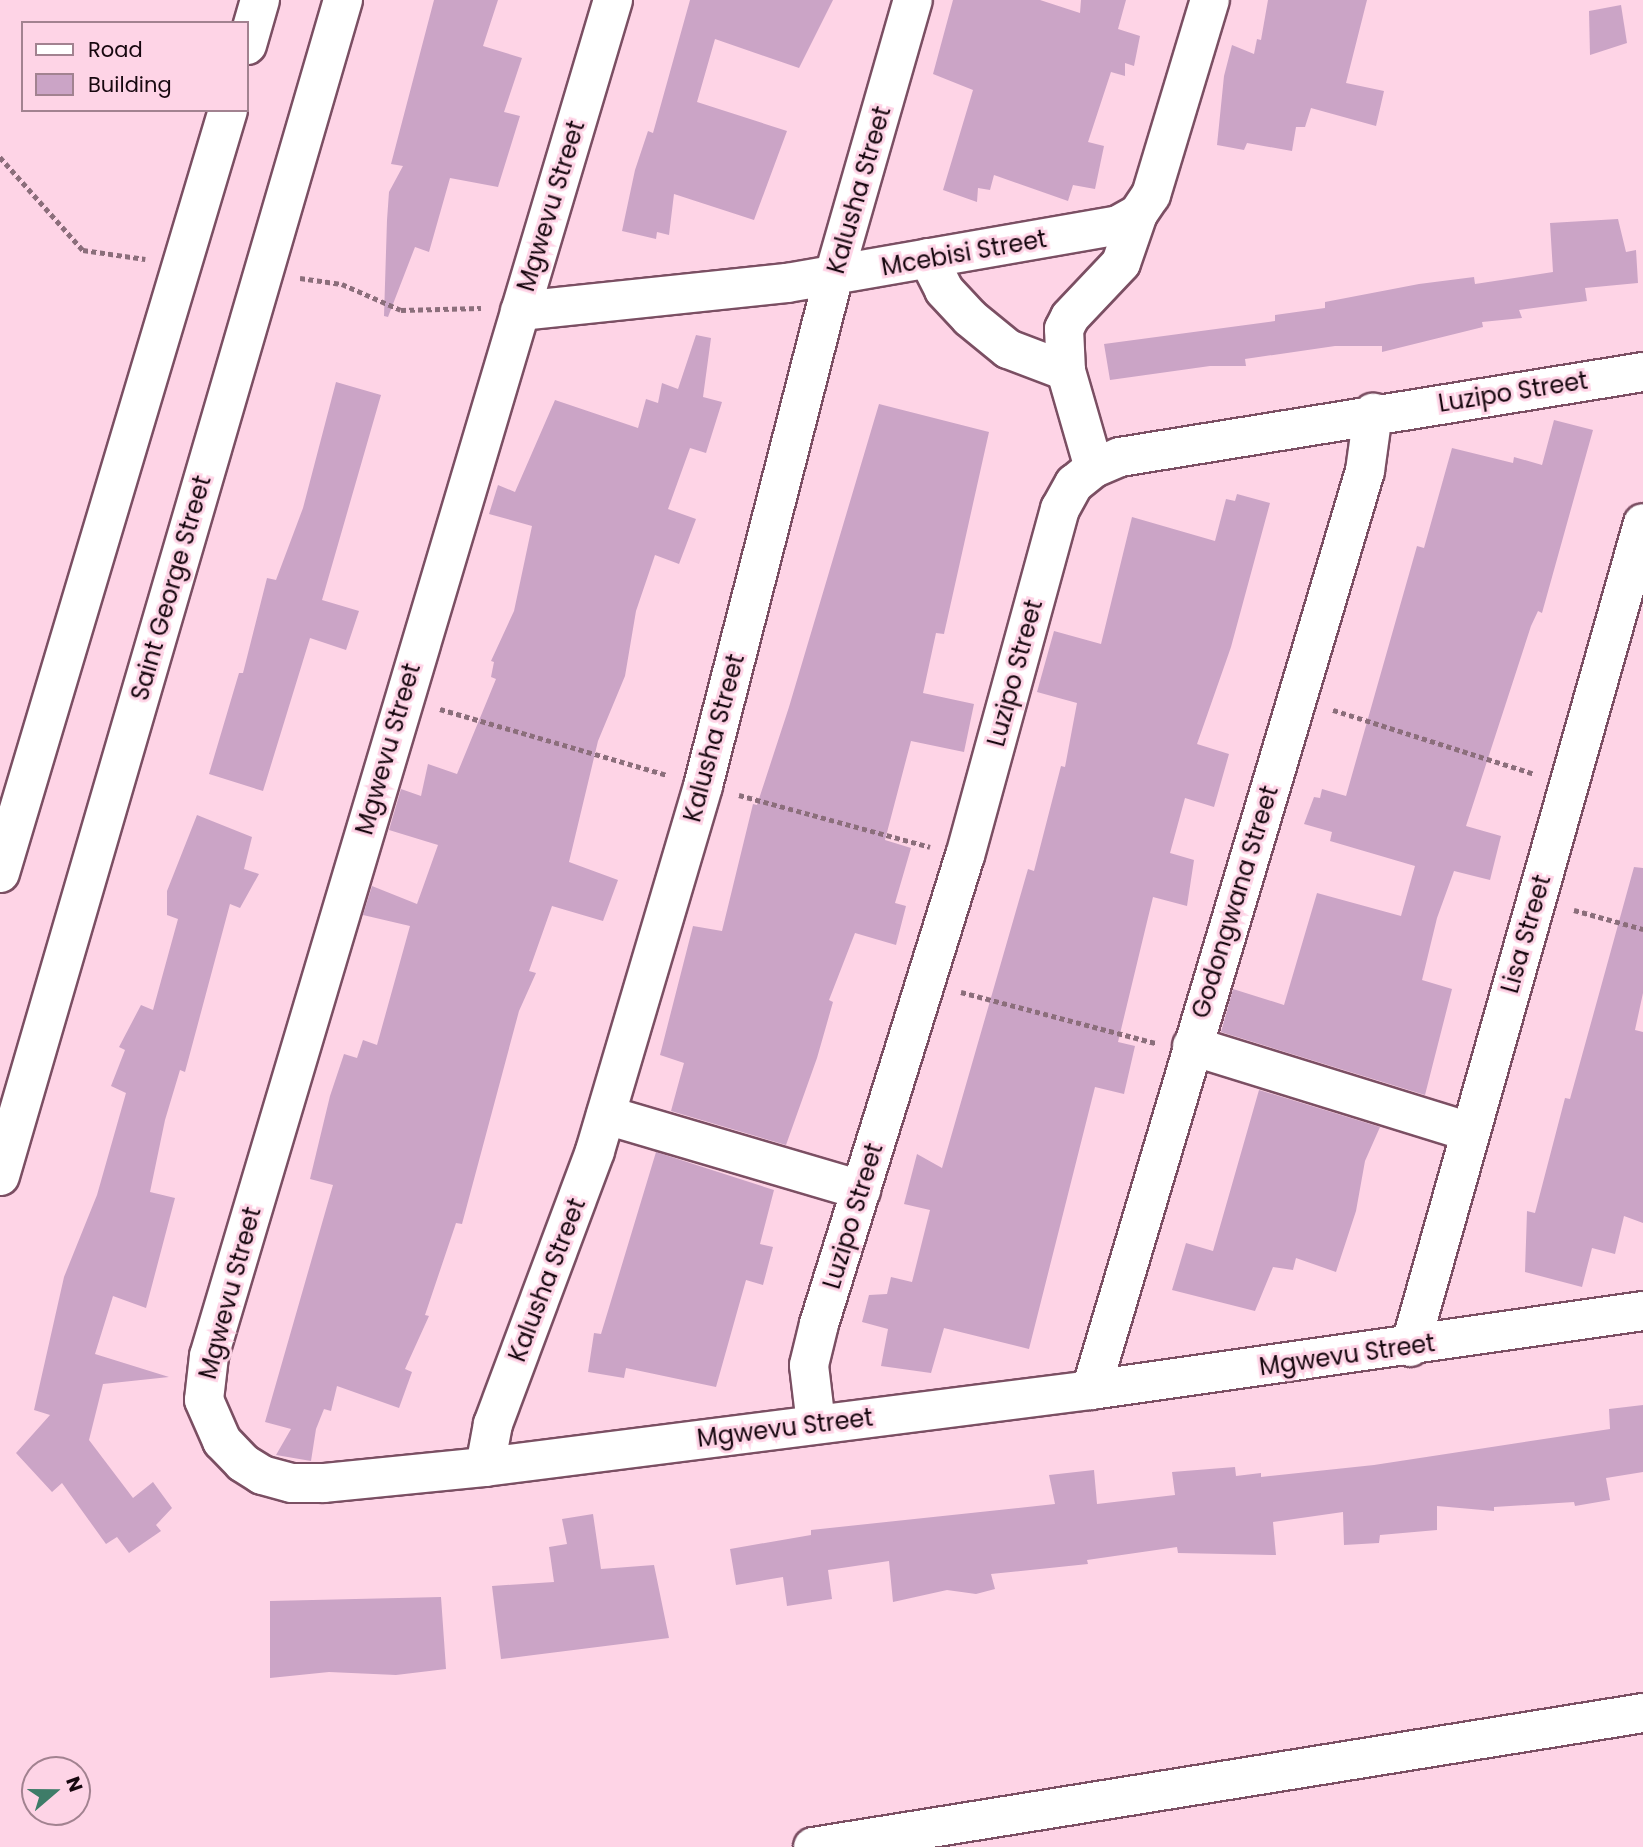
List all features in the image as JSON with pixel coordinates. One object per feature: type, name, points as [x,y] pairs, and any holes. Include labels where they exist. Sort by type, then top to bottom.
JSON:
[{"type":"street","points":[[248,42],[260,0]]},
{"type":"street","name":"Saint George Street","points":[[0,1176],[343,0]]},
{"type":"street","name":"Mgwevu Street","points":[[613,0],[402,698],[209,1356],[204,1400],[222,1441],[243,1464],[292,1483],[485,1467],[1091,1390],[1409,1347],[1643,1311]]},
{"type":"street","name":"Kalusha Street","points":[[485,1467],[493,1424],[606,1115],[703,786],[834,275],[914,0]]},
{"type":"street","points":[[1094,468],[1066,371],[1063,348],[1070,317],[1121,262],[1138,214],[1151,195],[1210,0]]},
{"type":"street","points":[[0,873],[227,112]]},
{"type":"street","name":"Mcebisi Street","points":[[520,311],[587,307],[834,275],[1093,231],[1138,214]]},
{"type":"street","points":[[928,258],[944,290],[970,318],[1008,349],[1066,371]]},
{"type":"street","name":"Luzipo Street","points":[[816,1424],[809,1365],[965,856],[1060,509],[1074,484],[1094,468],[1120,457],[1373,413],[1643,372]]},
{"type":"street","name":"Godongwana Street","points":[[1091,1390],[1365,471],[1373,413]]},
{"type":"street","name":"Lisa Street","points":[[1409,1347],[1643,523]]},
{"type":"street","points":[[1191,1049],[1469,1132]]},
{"type":"street","points":[[606,1115],[861,1190]]},
{"type":"street","points":[[813,1847],[1643,1713]]},
{"type":"path","points":[[402,698],[703,786],[965,856]]},
{"type":"path","points":[[1296,698],[1568,784]]},
{"type":"path","points":[[1536,900],[1643,929]]},
{"type":"path","points":[[926,983],[1191,1049]]},
{"type":"building","points":[[434,0],[498,0],[483,46],[522,58],[504,112],[520,116],[498,187],[450,178],[429,252],[415,247],[388,317],[384,316],[389,192],[403,166],[391,164]]},
{"type":"building","points":[[690,0],[833,0],[799,68],[715,39],[697,102],[787,131],[754,220],[674,194],[669,235],[657,232],[656,239],[622,231],[635,170],[648,131],[653,133]]},
{"type":"building","points":[[953,0],[1040,0],[1080,13],[1081,0],[1126,0],[1118,29],[1140,36],[1134,66],[1125,63],[1125,76],[1111,72],[1088,142],[1104,146],[1095,189],[1073,185],[1068,201],[994,175],[990,190],[978,188],[977,202],[943,190],[973,90],[933,74]]},
{"type":"building","points":[[1268,0],[1367,0],[1346,83],[1384,91],[1376,126],[1311,108],[1305,127],[1296,127],[1292,151],[1247,143],[1244,150],[1217,145],[1224,76],[1232,45],[1254,54],[1257,39],[1261,40]]},
{"type":"building","points":[[1621,5],[1627,43],[1590,55],[1589,11]]},
{"type":"building","points":[[1618,219],[1626,252],[1636,250],[1638,283],[1585,288],[1587,301],[1519,310],[1522,318],[1482,322],[1483,327],[1382,352],[1382,346],[1335,346],[1245,359],[1246,366],[1210,366],[1110,380],[1104,344],[1275,321],[1275,315],[1325,308],[1325,302],[1419,284],[1474,277],[1475,284],[1553,272],[1550,223]]},
{"type":"building","points":[[696,335],[711,338],[703,397],[722,402],[706,453],[690,448],[668,509],[696,519],[679,564],[655,555],[636,611],[625,676],[598,741],[569,862],[618,880],[603,921],[552,906],[529,971],[536,973],[519,1011],[462,1224],[456,1223],[425,1315],[429,1316],[405,1369],[412,1372],[399,1408],[337,1386],[331,1411],[324,1409],[316,1429],[311,1461],[276,1455],[291,1429],[265,1422],[333,1185],[310,1179],[330,1096],[344,1054],[357,1058],[363,1040],[377,1045],[410,926],[363,915],[372,886],[417,904],[438,845],[389,830],[401,789],[421,796],[428,764],[457,774],[496,679],[491,677],[494,662],[491,661],[514,611],[532,526],[489,514],[498,485],[515,492],[555,400],[638,428],[646,399],[658,403],[662,383],[678,389]]},
{"type":"building","points":[[336,382],[381,395],[322,600],[359,611],[346,650],[310,638],[263,791],[209,774],[239,673],[243,673],[267,578],[276,580],[303,508]]},
{"type":"building","points":[[879,404],[989,432],[944,634],[936,633],[923,693],[974,704],[964,752],[911,741],[885,840],[911,848],[895,903],[906,906],[896,945],[855,933],[829,1000],[833,1002],[817,1058],[786,1145],[671,1111],[684,1063],[660,1055],[693,926],[722,931],[753,804],[757,805],[789,707]]},
{"type":"building","points":[[1554,420],[1593,430],[1542,613],[1538,611],[1531,626],[1466,826],[1501,836],[1490,880],[1454,871],[1437,918],[1422,980],[1452,989],[1425,1095],[1221,1032],[1233,989],[1284,1005],[1317,893],[1401,916],[1415,866],[1330,841],[1332,832],[1304,824],[1314,797],[1320,798],[1322,789],[1346,796],[1417,546],[1424,548],[1452,448],[1513,463],[1514,457],[1542,465]]},
{"type":"building","points":[[1237,494],[1270,503],[1231,647],[1197,744],[1229,754],[1214,807],[1185,798],[1170,853],[1194,860],[1187,906],[1153,897],[1118,1042],[1135,1046],[1124,1094],[1095,1087],[1029,1349],[944,1328],[931,1373],[881,1366],[888,1329],[862,1322],[869,1295],[887,1294],[891,1277],[912,1282],[930,1210],[904,1204],[917,1154],[942,1168],[1028,869],[1034,871],[1061,766],[1065,767],[1077,703],[1037,692],[1054,631],[1101,644],[1132,517],[1215,541],[1226,499],[1235,501]]},
{"type":"building","points":[[197,815],[252,837],[244,869],[259,874],[240,908],[230,904],[185,1072],[180,1070],[165,1120],[150,1192],[175,1198],[146,1308],[113,1296],[95,1354],[169,1377],[103,1384],[89,1440],[133,1498],[153,1482],[172,1508],[156,1525],[161,1531],[129,1553],[117,1537],[106,1544],[62,1483],[52,1492],[16,1453],[50,1415],[34,1410],[64,1277],[97,1195],[126,1093],[111,1086],[125,1050],[119,1047],[141,1005],[153,1010],[178,919],[167,915],[167,891]]},
{"type":"building","points":[[1634,867],[1643,868],[1643,993],[1635,1030],[1643,1032],[1643,1223],[1624,1216],[1615,1254],[1592,1248],[1582,1287],[1525,1272],[1527,1211],[1535,1213],[1565,1098],[1570,1099]]},
{"type":"building","points":[[1259,1090],[1380,1127],[1365,1161],[1356,1211],[1336,1272],[1296,1258],[1293,1270],[1273,1267],[1255,1311],[1172,1290],[1186,1243],[1213,1251]]},
{"type":"building","points":[[656,1152],[774,1190],[760,1244],[773,1247],[763,1285],[746,1280],[716,1387],[626,1368],[624,1378],[588,1372],[594,1333],[601,1334]]},
{"type":"building","points":[[1643,1405],[1643,1472],[1606,1478],[1610,1500],[1575,1506],[1574,1502],[1494,1507],[1494,1511],[1437,1506],[1437,1530],[1380,1535],[1379,1543],[1344,1545],[1343,1512],[1273,1522],[1276,1555],[1178,1553],[1177,1547],[1087,1560],[1088,1564],[991,1574],[995,1589],[976,1594],[947,1590],[893,1602],[889,1561],[828,1570],[832,1599],[787,1606],[783,1577],[736,1585],[730,1549],[811,1535],[811,1530],[1055,1504],[1049,1475],[1094,1470],[1097,1504],[1175,1495],[1172,1472],[1235,1467],[1236,1476],[1261,1473],[1261,1477],[1374,1465],[1610,1429],[1609,1409]]},
{"type":"building","points":[[593,1514],[601,1569],[654,1565],[669,1638],[501,1659],[492,1586],[554,1582],[549,1547],[567,1544],[562,1519]]},
{"type":"building","points":[[441,1597],[446,1669],[396,1675],[329,1672],[270,1678],[270,1601]]}]
